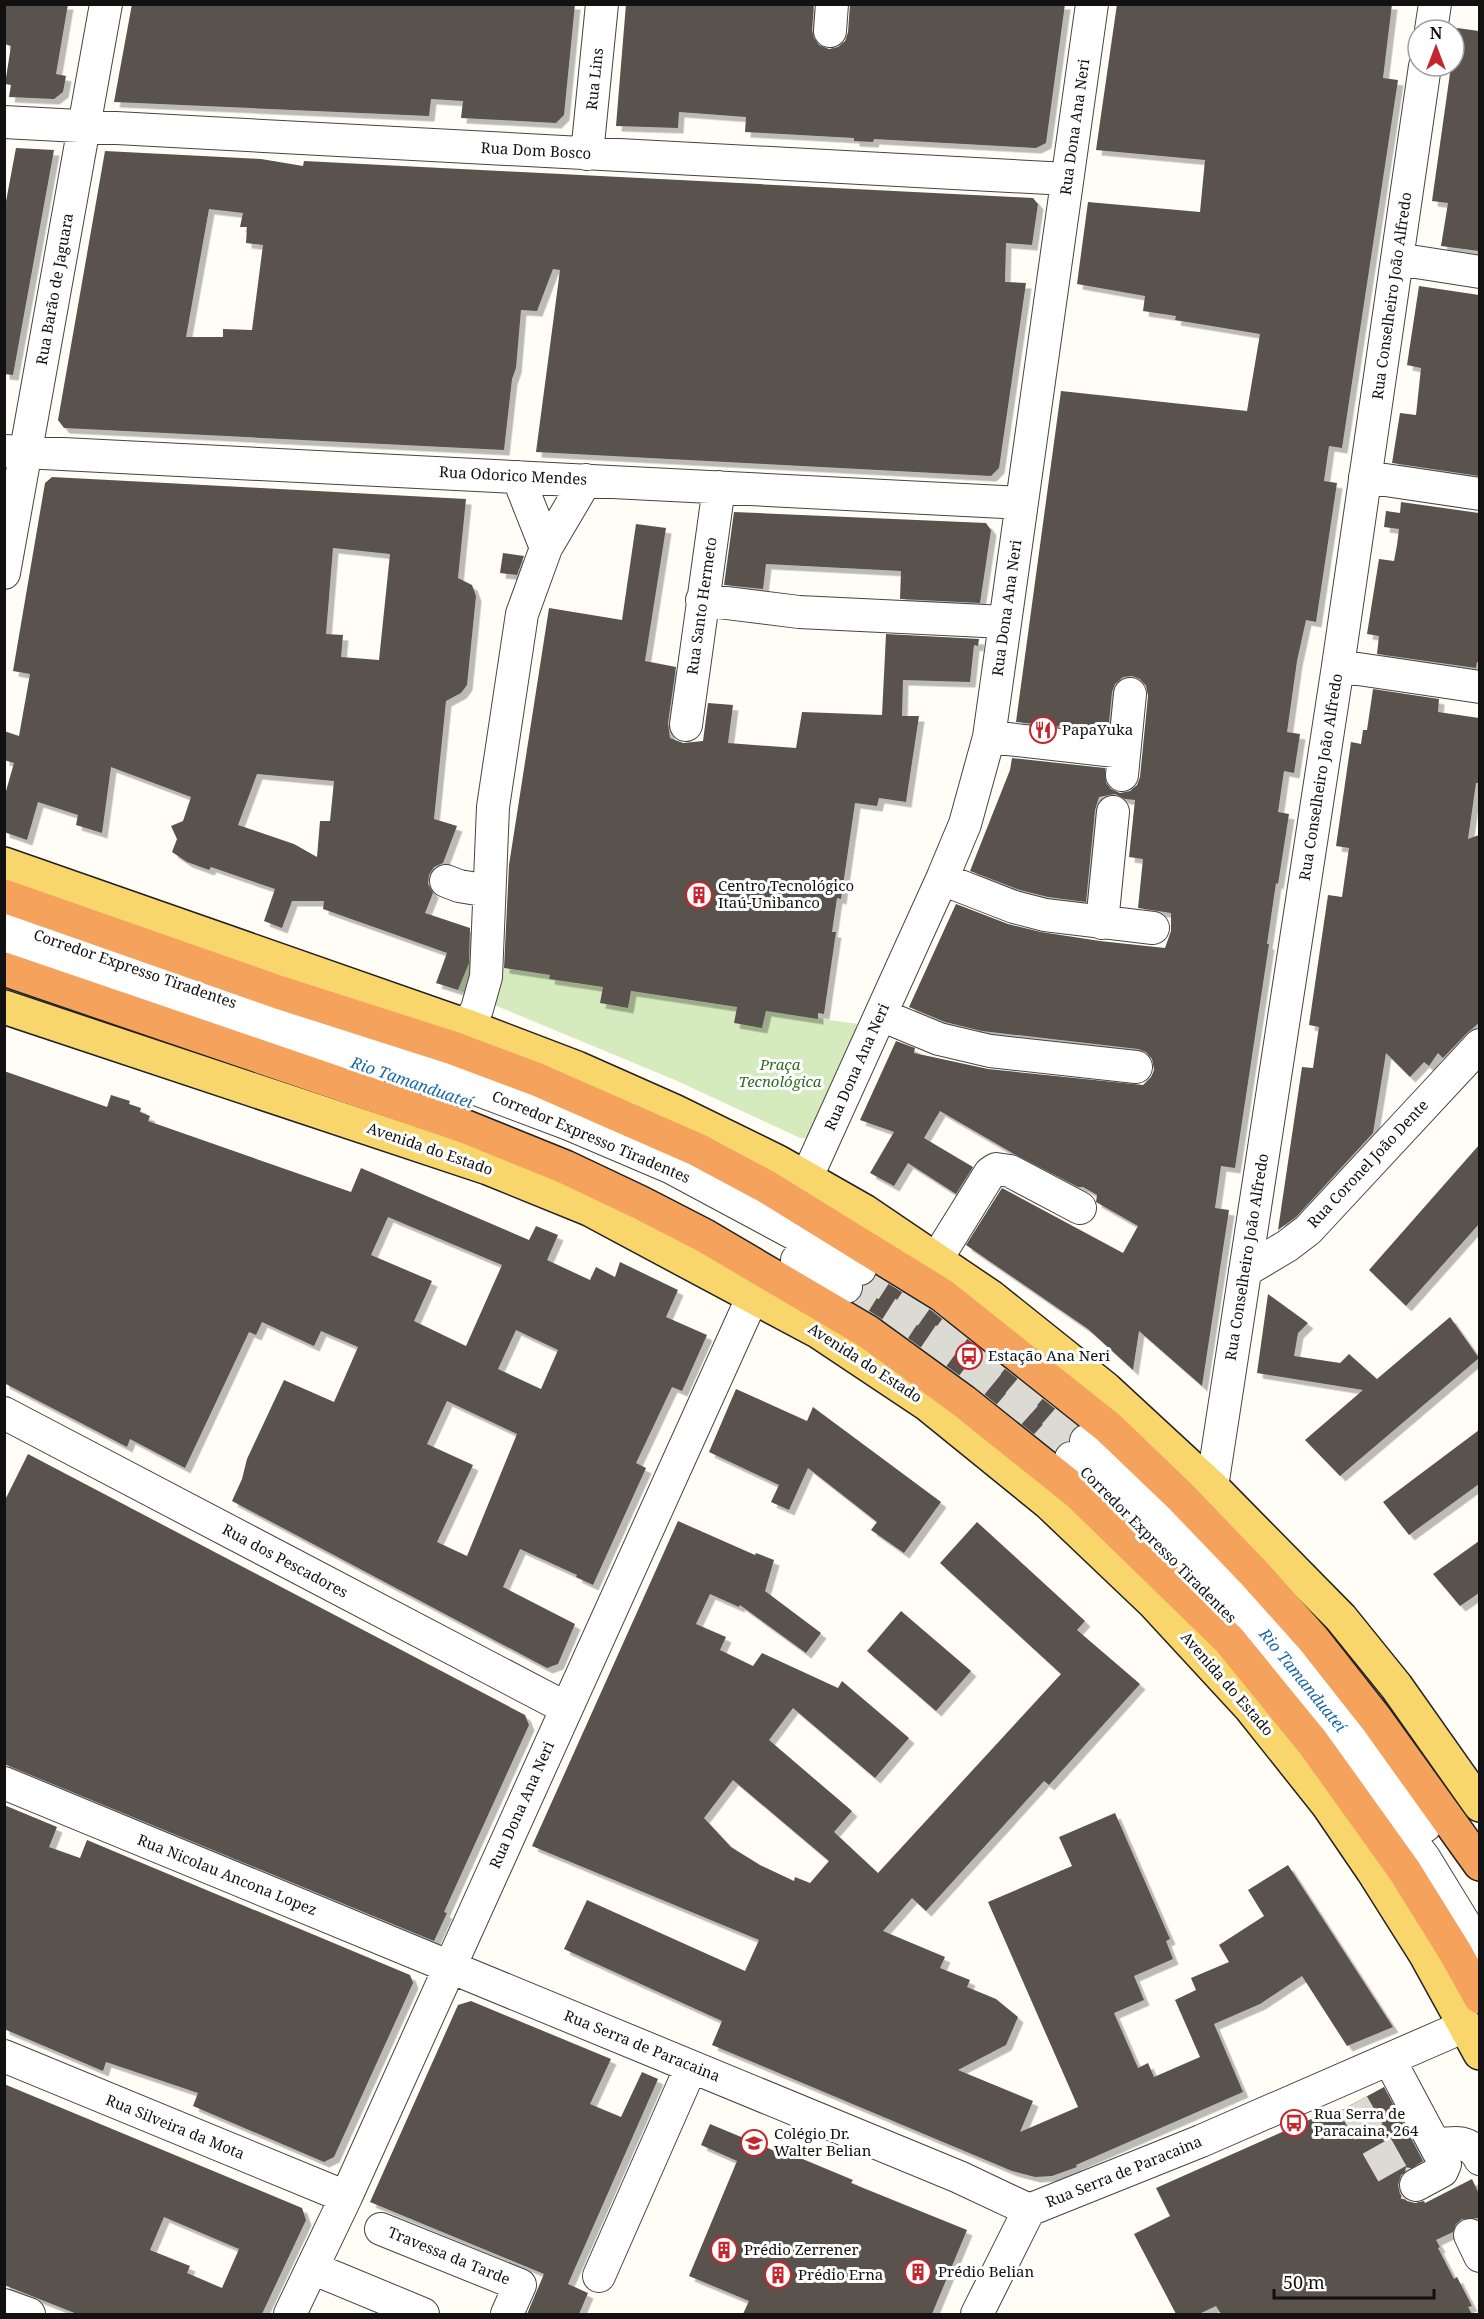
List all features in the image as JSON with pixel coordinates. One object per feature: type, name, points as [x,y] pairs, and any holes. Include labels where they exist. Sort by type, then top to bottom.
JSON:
[{"type":"highway","points":[[4,896],[278,992],[453,1048],[536,1080],[698,1150],[767,1187],[942,1295],[1108,1427],[1180,1496],[1253,1572],[1313,1639],[1376,1719],[1479,1864]]},
{"type":"highway","name":"Avenida do Estado","points":[[4,969],[466,1127],[565,1167],[705,1236],[868,1332],[963,1401],[1078,1493],[1229,1640],[1313,1743],[1404,1870],[1455,1952],[1475,2025]]},
{"type":"main road","points":[[4,864],[467,1026],[577,1068],[674,1111],[864,1211],[991,1297],[1106,1389],[1212,1486],[1341,1618],[1396,1686],[1479,1805]]},
{"type":"main road","name":"Avenida do Estado","points":[[4,1007],[488,1168],[589,1209],[819,1332],[927,1404],[1049,1503],[1154,1603],[1250,1707],[1328,1805],[1475,2025]]},
{"type":"street","name":"Rua Barão de Jaguara","points":[[4,573],[15,452],[85,125],[106,4]]},
{"type":"street","name":"Rua Lins","points":[[587,154],[602,4]]},
{"type":"street","name":"Rua Dona Ana Neri","points":[[806,1179],[965,824],[989,736],[1092,4]]},
{"type":"street","name":"Rua Conselheiro João Alfredo","points":[[1212,1486],[1338,666],[1423,78]]},
{"type":"street","name":"Rua Dom Bosco","points":[[4,122],[1067,179]]},
{"type":"street","points":[[1397,259],[1479,272]]},
{"type":"street","name":"Rua Odorico Mendes","points":[[15,452],[1022,503]]},
{"type":"street","points":[[518,477],[546,548]]},
{"type":"street","points":[[1365,477],[1479,494]]},
{"type":"street","points":[[467,1026],[477,1009],[486,977],[493,807],[522,614],[546,548],[586,480]]},
{"type":"street","name":"Rua Santo Hermeto","points":[[686,725],[719,487]]},
{"type":"street","points":[[702,600],[799,612],[1005,621]]},
{"type":"street","points":[[1338,666],[1479,687]]},
{"type":"street","points":[[989,736],[1123,763],[1130,694]]},
{"type":"street","points":[[1102,923],[1113,812]]},
{"type":"street","points":[[942,879],[1014,907],[1046,915],[1154,928]]},
{"type":"street","points":[[446,881],[459,886],[489,891]]},
{"type":"street","name":"Corredor Expresso Tiradentes","points":[[4,925],[277,1017],[569,1124],[670,1167],[853,1278],[564,1142],[364,1071],[212,1022],[4,949]]},
{"type":"street","points":[[881,1015],[939,1039],[990,1051],[1136,1067]]},
{"type":"street","name":"Rua Coronel João Dente","points":[[1245,1271],[1287,1246],[1308,1230],[1479,1045]]},
{"type":"street","points":[[936,1260],[990,1173],[996,1168],[1010,1171],[1080,1208]]},
{"type":"street","name":"Rua Dona Ana Neri","points":[[290,2314],[753,1296]]},
{"type":"street","name":"Rua dos Pescadores","points":[[4,1413],[566,1708]]},
{"type":"street","name":"Corredor Expresso Tiradentes","points":[[1479,1909],[1366,1736],[1275,1628],[1150,1500],[1079,1450],[1222,1604],[1334,1735],[1425,1859],[1479,1949]]},
{"type":"street","name":"Rua Nicolau Ancona Lopez","points":[[4,1783],[449,1967]]},
{"type":"street","name":"Rua Serra de Paracaina","points":[[449,1967],[959,2177],[1029,2210],[1201,2141],[1347,2092],[1389,2059],[1475,2025]]},
{"type":"street","name":"Rua Silveira da Mota","points":[[4,2056],[345,2197]]},
{"type":"street","points":[[1389,2059],[1445,2164],[1442,2171],[1416,2185]]},
{"type":"street","points":[[599,2276],[691,2067]]},
{"type":"street","points":[[1436,2145],[1457,2141],[1467,2144],[1479,2158]]},
{"type":"street","points":[[977,2314],[1029,2210]]},
{"type":"street","name":"Travessa da Tarde","points":[[381,2229],[520,2285],[507,2314]]},
{"type":"street","points":[[312,2268],[423,2314]]},
{"type":"street","points":[[4,2305],[28,2314]]},
{"type":"green space","name":"Praça Tecnológica","points":[[469,960],[494,967],[550,975],[549,979],[603,987],[601,1003],[628,1007],[631,991],[737,1007],[734,1023],[762,1027],[766,1011],[858,1024],[807,1138],[800,1138],[675,1080],[458,990]]},
{"type":"building","points":[[4,4],[68,4],[56,74],[66,76],[63,92],[54,99],[9,97],[11,85],[5,84],[11,46],[4,44]]},
{"type":"building","points":[[132,4],[575,4],[564,115],[556,123],[461,118],[463,101],[431,99],[429,116],[114,102]]},
{"type":"building","points":[[626,4],[814,4],[812,30],[814,38],[819,45],[829,49],[838,47],[845,41],[850,4],[1065,4],[1046,143],[1036,148],[874,139],[873,142],[854,141],[854,138],[745,132],[746,117],[679,112],[678,128],[616,126]]},
{"type":"building","points":[[1117,4],[1392,4],[1383,78],[1398,80],[1342,448],[1329,446],[1324,481],[1337,483],[1316,622],[1306,620],[1297,661],[1287,732],[1300,734],[1294,773],[1284,771],[1278,812],[1289,814],[1278,884],[1276,883],[1235,1168],[1221,1166],[1215,1208],[1229,1210],[1202,1386],[1139,1331],[1133,1370],[1088,1329],[966,1245],[1002,1188],[1123,1253],[1138,1226],[1096,1202],[1097,1195],[1014,1154],[940,1111],[924,1138],[973,1167],[956,1194],[908,1163],[894,1186],[870,1173],[894,1132],[860,1120],[896,1041],[915,1048],[914,1053],[988,1069],[1143,1085],[1154,1070],[1152,1059],[1146,1052],[1138,1049],[982,1031],[945,1022],[909,1007],[956,904],[1008,924],[1041,932],[1100,941],[1165,948],[1171,931],[1171,913],[1138,908],[1143,859],[1129,857],[1135,800],[1125,799],[1115,794],[1099,797],[1095,810],[1086,902],[1048,897],[1020,890],[970,871],[1010,770],[1012,758],[1105,768],[1106,783],[1111,789],[1120,793],[1130,791],[1137,785],[1140,777],[1148,696],[1146,686],[1140,679],[1132,676],[1123,677],[1115,684],[1112,692],[1108,732],[1016,722],[1061,391],[1247,411],[1260,334],[1175,320],[1176,316],[1143,311],[1145,296],[1077,284],[1088,202],[1200,212],[1205,160],[1096,150]]},
{"type":"building","points":[[1466,29],[1479,31],[1479,251],[1441,246],[1448,203],[1432,201],[1449,78],[1466,78]]},
{"type":"building","points":[[16,148],[54,150],[13,375],[4,374],[4,212]]},
{"type":"building","points":[[105,151],[261,159],[303,166],[304,161],[1033,198],[1038,204],[1032,245],[1006,243],[1005,282],[1026,283],[999,468],[991,476],[536,452],[560,270],[553,269],[537,311],[521,310],[516,368],[512,379],[504,450],[64,428],[58,420]],"holes":[[[209,209],[243,213],[240,227],[247,227],[246,243],[263,245],[252,330],[223,329],[223,337],[186,337]]]},
{"type":"building","points":[[1419,286],[1479,295],[1479,476],[1392,463],[1400,413],[1416,415],[1421,368],[1407,365]]},
{"type":"building","points":[[52,477],[466,499],[458,578],[472,585],[476,596],[467,685],[461,693],[446,701],[434,819],[457,826],[443,863],[434,867],[429,875],[428,884],[433,893],[425,913],[470,928],[469,963],[458,990],[436,983],[447,953],[323,909],[324,901],[292,901],[282,928],[264,921],[275,889],[211,867],[209,870],[187,862],[172,852],[177,839],[171,826],[183,821],[191,797],[111,767],[102,833],[76,825],[78,815],[38,802],[27,840],[4,832],[4,798],[14,763],[4,760],[4,731],[19,736],[30,674],[13,671],[45,483]],"holes":[[[333,548],[390,554],[379,660],[341,657],[343,635],[326,634]],[[257,774],[334,781],[330,821],[320,821],[317,857],[294,844],[238,825]]]},
{"type":"building","points":[[1401,502],[1479,513],[1479,662],[1476,668],[1377,654],[1379,636],[1367,634],[1379,559],[1394,561],[1397,545],[1399,529],[1384,527],[1386,511],[1400,513]]},
{"type":"building","points":[[734,512],[986,523],[991,530],[980,603],[900,599],[901,571],[766,564],[763,589],[724,585]]},
{"type":"building","points":[[636,524],[666,528],[645,661],[676,667],[668,723],[670,738],[683,743],[703,741],[708,703],[733,705],[728,743],[796,748],[802,712],[882,715],[886,634],[979,639],[978,646],[974,645],[970,682],[903,680],[902,716],[919,716],[906,802],[879,798],[877,806],[855,803],[841,899],[837,898],[832,932],[836,932],[824,1014],[818,1013],[818,1019],[766,1011],[762,1028],[734,1023],[737,1007],[631,991],[628,1008],[600,1003],[603,987],[549,979],[550,975],[504,968],[509,865],[549,608],[622,620]]},
{"type":"building","points":[[503,553],[524,556],[517,575],[500,573]]},
{"type":"building","points":[[1373,689],[1439,699],[1438,712],[1479,718],[1479,783],[1476,783],[1468,839],[1479,835],[1479,1023],[1443,1058],[1438,1053],[1429,1066],[1424,1062],[1410,1077],[1386,1053],[1373,1133],[1296,1217],[1278,1230],[1302,1067],[1313,1068],[1319,1027],[1309,1025],[1328,895],[1342,897],[1349,848],[1336,846],[1351,742],[1361,744],[1363,730],[1367,730]]},
{"type":"building","points":[[4,1071],[107,1107],[111,1095],[130,1101],[129,1104],[141,1108],[140,1112],[150,1116],[148,1121],[351,1192],[361,1168],[529,1240],[536,1226],[558,1235],[547,1260],[590,1280],[596,1267],[615,1277],[620,1262],[678,1290],[666,1317],[707,1335],[682,1391],[672,1387],[636,1463],[646,1468],[593,1585],[576,1577],[577,1575],[520,1549],[503,1587],[575,1624],[558,1664],[547,1668],[232,1501],[242,1479],[247,1459],[284,1380],[334,1402],[358,1347],[321,1331],[314,1346],[262,1322],[256,1335],[249,1332],[185,1468],[130,1439],[127,1447],[4,1383]],"holes":[[[388,1217],[502,1265],[466,1346],[414,1321],[432,1281],[371,1255]],[[516,1330],[558,1350],[541,1389],[498,1369]],[[447,1401],[517,1434],[467,1556],[437,1542],[473,1465],[427,1444]]]},
{"type":"building","points":[[1479,1145],[1479,1224],[1406,1306],[1369,1270]]},
{"type":"building","points":[[876,1276],[931,1310],[1077,1426],[1072,1429],[1069,1441],[1059,1445],[1055,1451],[974,1386],[855,1302],[862,1295],[864,1286],[870,1284]]},
{"type":"building","points":[[1268,1294],[1308,1323],[1298,1333],[1294,1356],[1340,1363],[1349,1354],[1377,1379],[1450,1317],[1479,1358],[1340,1476],[1305,1440],[1363,1390],[1257,1373]]},
{"type":"building","points":[[736,1389],[807,1421],[813,1407],[941,1502],[904,1553],[871,1530],[877,1522],[808,1468],[789,1510],[771,1502],[779,1485],[709,1452]]},
{"type":"building","points":[[1479,1430],[1479,1484],[1409,1535],[1383,1502]]},
{"type":"building","points":[[28,1454],[525,1715],[529,1725],[444,1912],[447,1913],[434,1941],[4,1764],[4,1502]]},
{"type":"building","points":[[678,1521],[755,1555],[756,1553],[774,1560],[765,1591],[821,1633],[806,1653],[740,1605],[739,1607],[710,1594],[696,1624],[726,1637],[720,1650],[753,1666],[762,1653],[838,1688],[842,1681],[909,1738],[875,1778],[793,1708],[769,1740],[852,1811],[834,1832],[878,1873],[1061,1674],[940,1563],[977,1522],[1085,1621],[1077,1630],[1140,1684],[1049,1785],[1044,1781],[926,1911],[912,1898],[883,1931],[945,1957],[940,1968],[970,1980],[967,1987],[996,1999],[1018,2017],[1006,2045],[958,2070],[1033,2101],[1020,2132],[1078,2107],[988,1902],[1072,1866],[1059,1837],[1115,1813],[1170,1939],[1166,1941],[1173,1959],[1134,1976],[1144,2000],[1114,2013],[1138,2068],[1148,2063],[1154,2077],[1200,2057],[1175,2000],[1196,1990],[1191,1978],[1229,1962],[1219,1945],[1264,1916],[1248,1890],[1288,1865],[1393,2027],[1347,2046],[1302,1976],[1260,2004],[1214,2024],[1243,2092],[1076,2165],[1077,2167],[1052,2176],[1035,2177],[1012,2171],[712,2045],[722,2021],[564,1949],[587,1900],[745,1971],[759,1940],[532,1846]],"holes":[[[733,1780],[829,1861],[810,1883],[795,1877],[794,1881],[760,1865],[731,1847],[704,1818]]]},
{"type":"building","points":[[1479,1541],[1479,1593],[1460,1606],[1433,1574]]},
{"type":"building","points":[[901,1611],[971,1671],[936,1711],[867,1651]]},
{"type":"building","points":[[4,1805],[57,1827],[49,1847],[80,1858],[87,1840],[410,1975],[413,1983],[334,2157],[324,2162],[193,2106],[198,2093],[106,2062],[103,2071],[4,2029]]},
{"type":"building","points":[[471,2001],[611,2059],[590,2104],[621,2117],[642,2072],[658,2079],[568,2284],[588,2293],[579,2314],[527,2314],[544,2274],[370,2202],[458,2005]]},
{"type":"building","points":[[4,2084],[302,2208],[306,2220],[262,2314],[77,2314],[4,2285]],"holes":[[[164,2217],[239,2249],[222,2288],[187,2273],[190,2266],[150,2250]]]},
{"type":"building","points":[[1384,2087],[1423,2161],[1401,2175],[1398,2185],[1400,2194],[1407,2201],[1415,2203],[1424,2201],[1425,2203],[1472,2179],[1479,2194],[1479,2218],[1462,2219],[1456,2224],[1453,2232],[1436,2240],[1454,2279],[1457,2277],[1472,2306],[1468,2307],[1472,2314],[1221,2314],[1216,2306],[1199,2314],[1176,2314],[1134,2234],[1170,2216],[1156,2188],[1336,2108],[1338,2112]]},
{"type":"building","points":[[710,2124],[792,2158],[793,2155],[853,2180],[851,2183],[967,2230],[932,2314],[743,2314],[749,2301],[689,2276],[737,2161],[701,2145]]},
{"type":"tunnel","points":[[860,1269],[949,1328],[1032,1394],[1086,1441]]},
{"type":"tunnel","points":[[846,1287],[919,1333],[961,1363],[1071,1458]]},
{"type":"tunnel","points":[[1353,2104],[1397,2182],[1416,2185]]},
{"type":"place","name":"PapaYuka","points":[[1043,730]]},
{"type":"place","name":"Centro Tecnológico Itaú-Unibanco","points":[[699,895]]},
{"type":"place","name":"Estação Ana Neri","points":[[969,1356]]},
{"type":"place","name":"Rua Serra de Paracaina, 264","points":[[1294,2123]]},
{"type":"place","name":"Colégio Dr. Walter Belian","points":[[754,2143]]},
{"type":"place","name":"Prédio Zerrener","points":[[724,2250]]},
{"type":"place","name":"Prédio Belian","points":[[918,2272]]},
{"type":"place","name":"Prédio Erna","points":[[778,2275]]},
{"type":"water label","name":"Rio Tamanduateí","points":[[412,1082]]},
{"type":"water label","name":"Rio Tamanduateí","points":[[1303,1680]]}]
